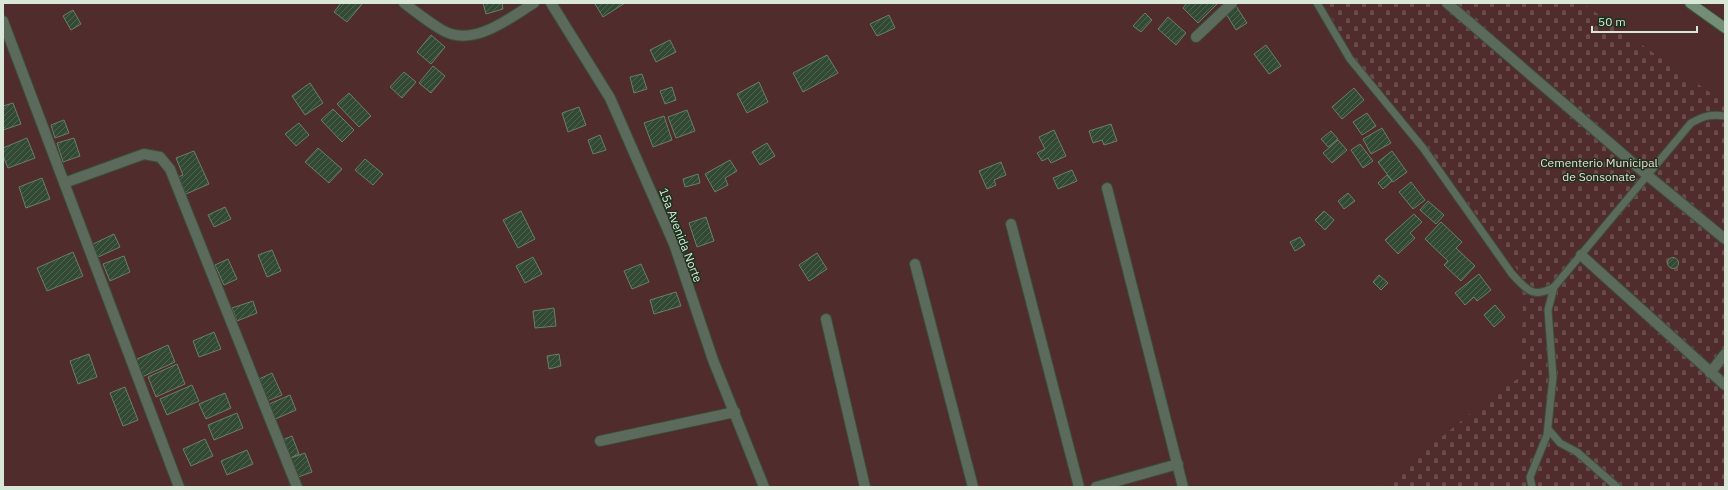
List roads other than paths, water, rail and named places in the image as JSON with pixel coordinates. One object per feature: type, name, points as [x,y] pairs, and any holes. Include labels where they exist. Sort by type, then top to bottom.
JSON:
[{"type":"main road","points":[[1690,3],[1725,28]]},
{"type":"street","points":[[404,3],[442,30],[461,37],[480,33],[501,23],[534,3]]},
{"type":"street","name":"15a Avenida Norte","points":[[551,3],[610,98],[674,244],[713,360],[764,487]]},
{"type":"street","points":[[1196,37],[1232,3]]},
{"type":"street","points":[[1447,3],[1647,175],[1725,239]]},
{"type":"street","points":[[3,21],[179,487]]},
{"type":"street","points":[[64,183],[144,154],[160,157],[170,170],[297,487]]},
{"type":"street","points":[[1106,188],[1183,487]]},
{"type":"street","points":[[1011,224],[1079,487]]},
{"type":"street","points":[[1581,255],[1725,385]]},
{"type":"street","points":[[915,264],[951,397],[973,487]]},
{"type":"street","points":[[826,319],[865,487]]},
{"type":"street","points":[[1710,373],[1725,354]]},
{"type":"street","points":[[600,441],[735,412]]},
{"type":"street","points":[[1096,487],[1178,464]]},
{"type":"lane","points":[[1317,3],[1350,59],[1422,148],[1512,274],[1527,290],[1536,293],[1544,292],[1554,287],[1691,123],[1712,114],[1725,116]]},
{"type":"lane","points":[[1532,487],[1530,477],[1548,435],[1553,377],[1548,310],[1554,287]]},
{"type":"lane","points":[[1548,429],[1560,443],[1577,452],[1617,487]]},
{"type":"park label","name":"Cementerio Municipal de Sonsonate","points":[[1599,169]]}]
